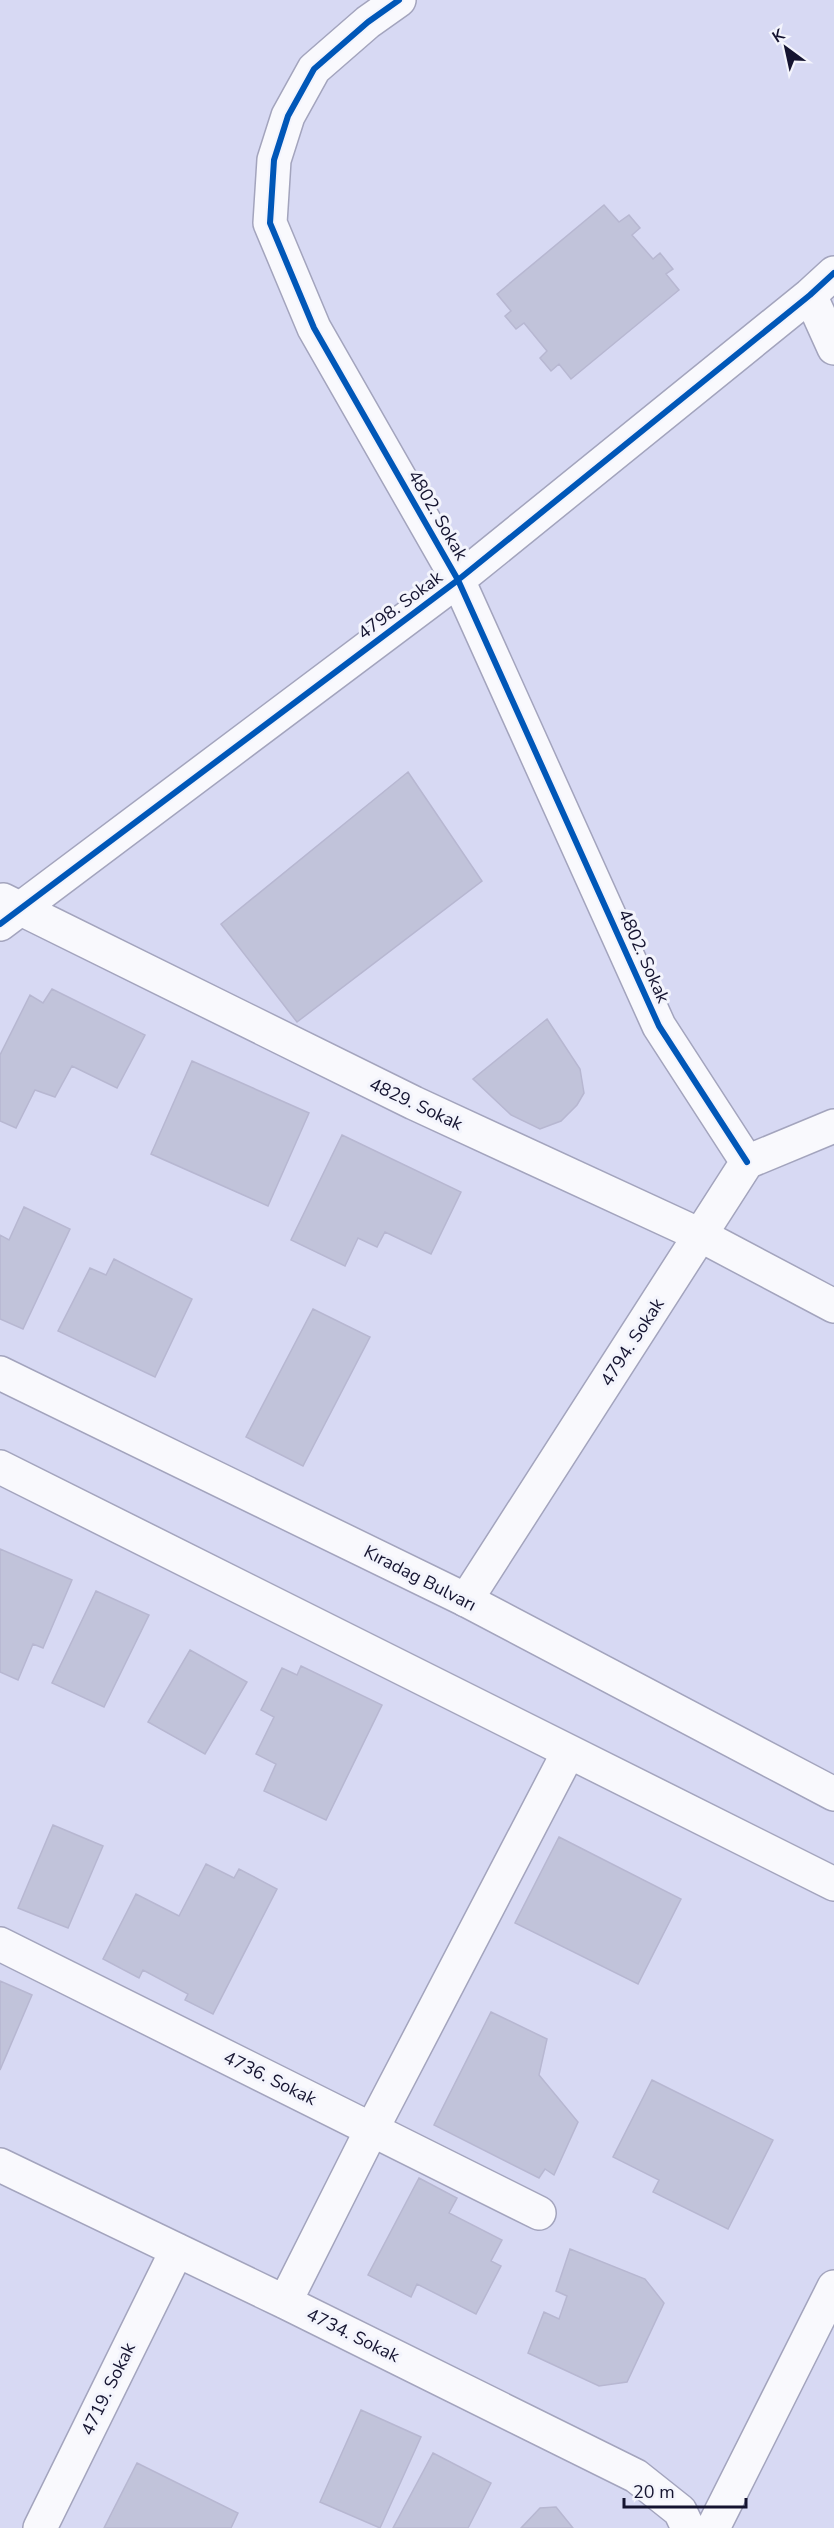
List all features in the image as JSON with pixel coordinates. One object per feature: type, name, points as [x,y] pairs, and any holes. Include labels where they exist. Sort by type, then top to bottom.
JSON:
[{"type":"street","name":"4802. Sokak","points":[[399,0],[369,22],[314,69],[288,116],[274,160],[270,223],[314,328],[458,580],[659,1026],[747,1162]]},
{"type":"street","name":"4798. Sokak","points":[[7,911],[458,580],[810,295],[834,273]]},
{"type":"street","points":[[810,295],[834,348]]},
{"type":"street","name":"4829. Sokak","points":[[7,911],[700,1235],[834,1306]]},
{"type":"street","points":[[747,1162],[834,1126]]},
{"type":"street","name":"4794. Sokak","points":[[466,1600],[747,1162]]},
{"type":"street","name":"Kıradag Bulvarı","points":[[0,1372],[466,1600],[834,1794]]},
{"type":"street","points":[[0,1467],[834,1884]]},
{"type":"street","points":[[285,2302],[372,2129],[568,1753]]},
{"type":"street","name":"4736. Sokak","points":[[0,1944],[539,2213]]},
{"type":"street","name":"4734. Sokak","points":[[0,2165],[285,2302],[636,2476],[680,2511],[688,2528]]},
{"type":"street","name":"4719. Sokak","points":[[39,2528],[177,2250]]},
{"type":"street","points":[[713,2528],[834,2287]]},
{"type":"building","points":[[604,205],[619,222],[629,215],[640,228],[632,235],[653,259],[660,253],[673,269],[666,274],[679,290],[571,379],[559,364],[551,371],[540,358],[547,351],[524,323],[516,329],[505,316],[511,311],[497,294]]},
{"type":"building","points":[[408,772],[482,881],[297,1022],[221,924]]},
{"type":"building","points":[[52,989],[145,1035],[117,1088],[72,1066],[55,1097],[35,1090],[16,1128],[0,1121],[0,1055],[30,995],[43,1003]]},
{"type":"building","points":[[547,1019],[580,1069],[584,1093],[577,1105],[561,1121],[540,1129],[511,1115],[473,1079]]},
{"type":"building","points":[[192,1061],[309,1113],[268,1206],[151,1154]]},
{"type":"building","points":[[342,1135],[461,1192],[431,1254],[385,1232],[377,1247],[358,1238],[345,1266],[291,1240]]},
{"type":"building","points":[[24,1207],[70,1229],[23,1329],[0,1319],[0,1235],[9,1240]]},
{"type":"building","points":[[114,1259],[192,1299],[155,1377],[58,1331],[90,1268],[106,1275]]},
{"type":"building","points":[[313,1309],[370,1337],[303,1466],[246,1437]]},
{"type":"building","points":[[0,1549],[72,1580],[43,1648],[33,1644],[18,1680],[0,1672]]},
{"type":"building","points":[[96,1591],[149,1615],[104,1707],[52,1683]]},
{"type":"building","points":[[190,1650],[247,1682],[205,1754],[148,1722]]},
{"type":"building","points":[[301,1666],[382,1705],[326,1820],[264,1791],[276,1764],[256,1754],[274,1717],[261,1710],[282,1668],[297,1675]]},
{"type":"building","points":[[53,1825],[103,1846],[68,1928],[18,1908]]},
{"type":"building","points":[[559,1837],[681,1899],[638,1984],[515,1923]]},
{"type":"building","points":[[206,1864],[234,1878],[239,1869],[277,1889],[213,2014],[185,2000],[188,1994],[143,1970],[139,1978],[103,1959],[136,1894],[179,1916]]},
{"type":"building","points":[[0,1981],[32,1995],[0,2070]]},
{"type":"building","points":[[491,2012],[547,2039],[539,2075],[578,2122],[554,2175],[545,2169],[539,2178],[434,2125]]},
{"type":"building","points":[[652,2080],[773,2140],[728,2229],[653,2192],[659,2180],[613,2157]]},
{"type":"building","points":[[419,2178],[457,2198],[449,2213],[502,2240],[491,2261],[501,2266],[476,2314],[417,2284],[411,2297],[368,2275]]},
{"type":"building","points":[[570,2249],[645,2279],[664,2303],[627,2382],[599,2386],[528,2353],[544,2312],[559,2319],[567,2296],[556,2291]]},
{"type":"building","points":[[361,2410],[421,2437],[380,2528],[320,2502]]},
{"type":"building","points":[[433,2453],[491,2483],[468,2528],[393,2528]]},
{"type":"building","points":[[137,2463],[238,2513],[231,2528],[104,2528]]},
{"type":"building","points":[[556,2507],[573,2528],[521,2528],[540,2508]]},
{"type":"cycle path","points":[[399,0],[368,22],[314,69],[288,116],[274,160],[270,223],[314,328],[458,580],[659,1026],[747,1162]]},
{"type":"cycle path","points":[[0,924],[458,580],[810,295],[834,273]]}]
